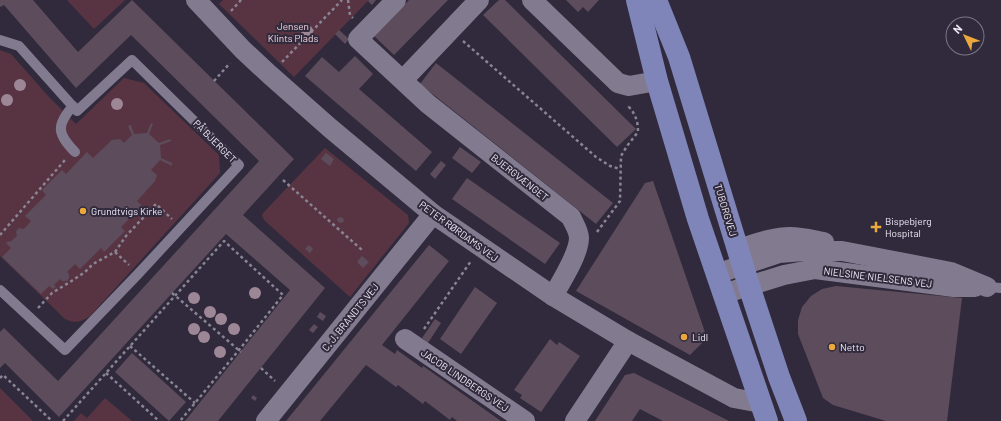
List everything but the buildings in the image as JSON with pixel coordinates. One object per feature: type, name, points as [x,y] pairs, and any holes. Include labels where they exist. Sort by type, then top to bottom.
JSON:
[{"type":"main road","points":[[637,0],[657,81],[698,219],[764,412]]},
{"type":"main road","name":"TUBORGVEJ","points":[[656,0],[679,57],[749,286],[779,377],[796,421]]},
{"type":"street","name":"PETER RØRDAMS VEJ","points":[[196,0],[243,50],[270,75],[330,128],[433,214],[553,296],[628,341],[734,398],[764,412]]},
{"type":"street","name":"BJERGVÆNGET","points":[[396,0],[358,39],[428,104],[571,217],[577,228],[579,238]]},
{"type":"street","points":[[403,80],[479,0]]},
{"type":"street","points":[[532,0],[618,83],[629,86],[657,81]]},
{"type":"street","name":"C. J. BRANDTS VEJ","points":[[266,421],[433,214]]},
{"type":"street","points":[[553,296],[576,252],[579,238]]},
{"type":"street","name":"NIELSINE NIELSENS VEJ","points":[[716,274],[741,257],[804,251],[842,251],[951,272],[994,288]]},
{"type":"street","name":"NIELSINE NIELSENS VEJ","points":[[724,294],[784,275],[815,269],[954,287],[994,288]]},
{"type":"street","name":"JACOB LINDBERGS VEJ","points":[[409,341],[525,421]]},
{"type":"street","points":[[575,421],[628,341]]},
{"type":"lane","points":[[0,40],[19,46],[73,106],[63,117],[61,130],[65,142],[75,152]]},
{"type":"lane","name":"PÅ BJERGET","points":[[2,295],[65,350],[239,165],[132,60],[77,111],[73,106]]},
{"type":"path","points":[[270,75],[342,0]]},
{"type":"path","points":[[450,30],[596,157],[610,166],[620,169]]},
{"type":"path","points":[[214,81],[243,50]]},
{"type":"path","points":[[579,238],[597,232],[620,201],[621,156],[638,132],[638,121],[629,107],[629,86]]},
{"type":"path","points":[[0,235],[65,159],[75,152]]},
{"type":"path","points":[[283,180],[362,250]]},
{"type":"path","points":[[29,317],[52,293],[70,282],[93,264],[115,252],[126,236],[156,204],[181,228]]},
{"type":"path","points":[[63,421],[224,241],[283,295],[240,351],[180,421]]},
{"type":"path","points":[[409,341],[480,247]]},
{"type":"path","points":[[115,252],[138,274]]},
{"type":"path","points":[[172,293],[240,351]]},
{"type":"path","points":[[130,346],[195,403]]},
{"type":"path","points":[[106,373],[159,421]]},
{"type":"path","points":[[0,378],[3,374],[52,421]]},
{"type":"green space","points":[[67,0],[125,0],[94,29]]},
{"type":"green space","name":"Jensen Klints Plads","points":[[223,0],[369,0],[294,77],[219,4]]},
{"type":"green space","points":[[0,50],[11,54],[49,97],[76,124],[124,78],[144,83],[219,155],[220,173],[90,316],[81,321],[75,322],[65,319],[0,256]]},
{"type":"green space","points":[[325,148],[408,215],[409,223],[350,297],[265,221],[262,216],[263,213]]},
{"type":"green space","points":[[0,388],[33,421],[0,421]]},
{"type":"green space","points":[[105,398],[132,421],[74,421],[81,413],[87,418]]},
{"type":"place","name":"Grundtvigs Kirke","points":[[83,211]]},
{"type":"place","name":"Bispebjerg Hospital","points":[[876,227]]},
{"type":"place","name":"Lidl","points":[[684,337]]},
{"type":"place","name":"Netto","points":[[832,347]]}]
